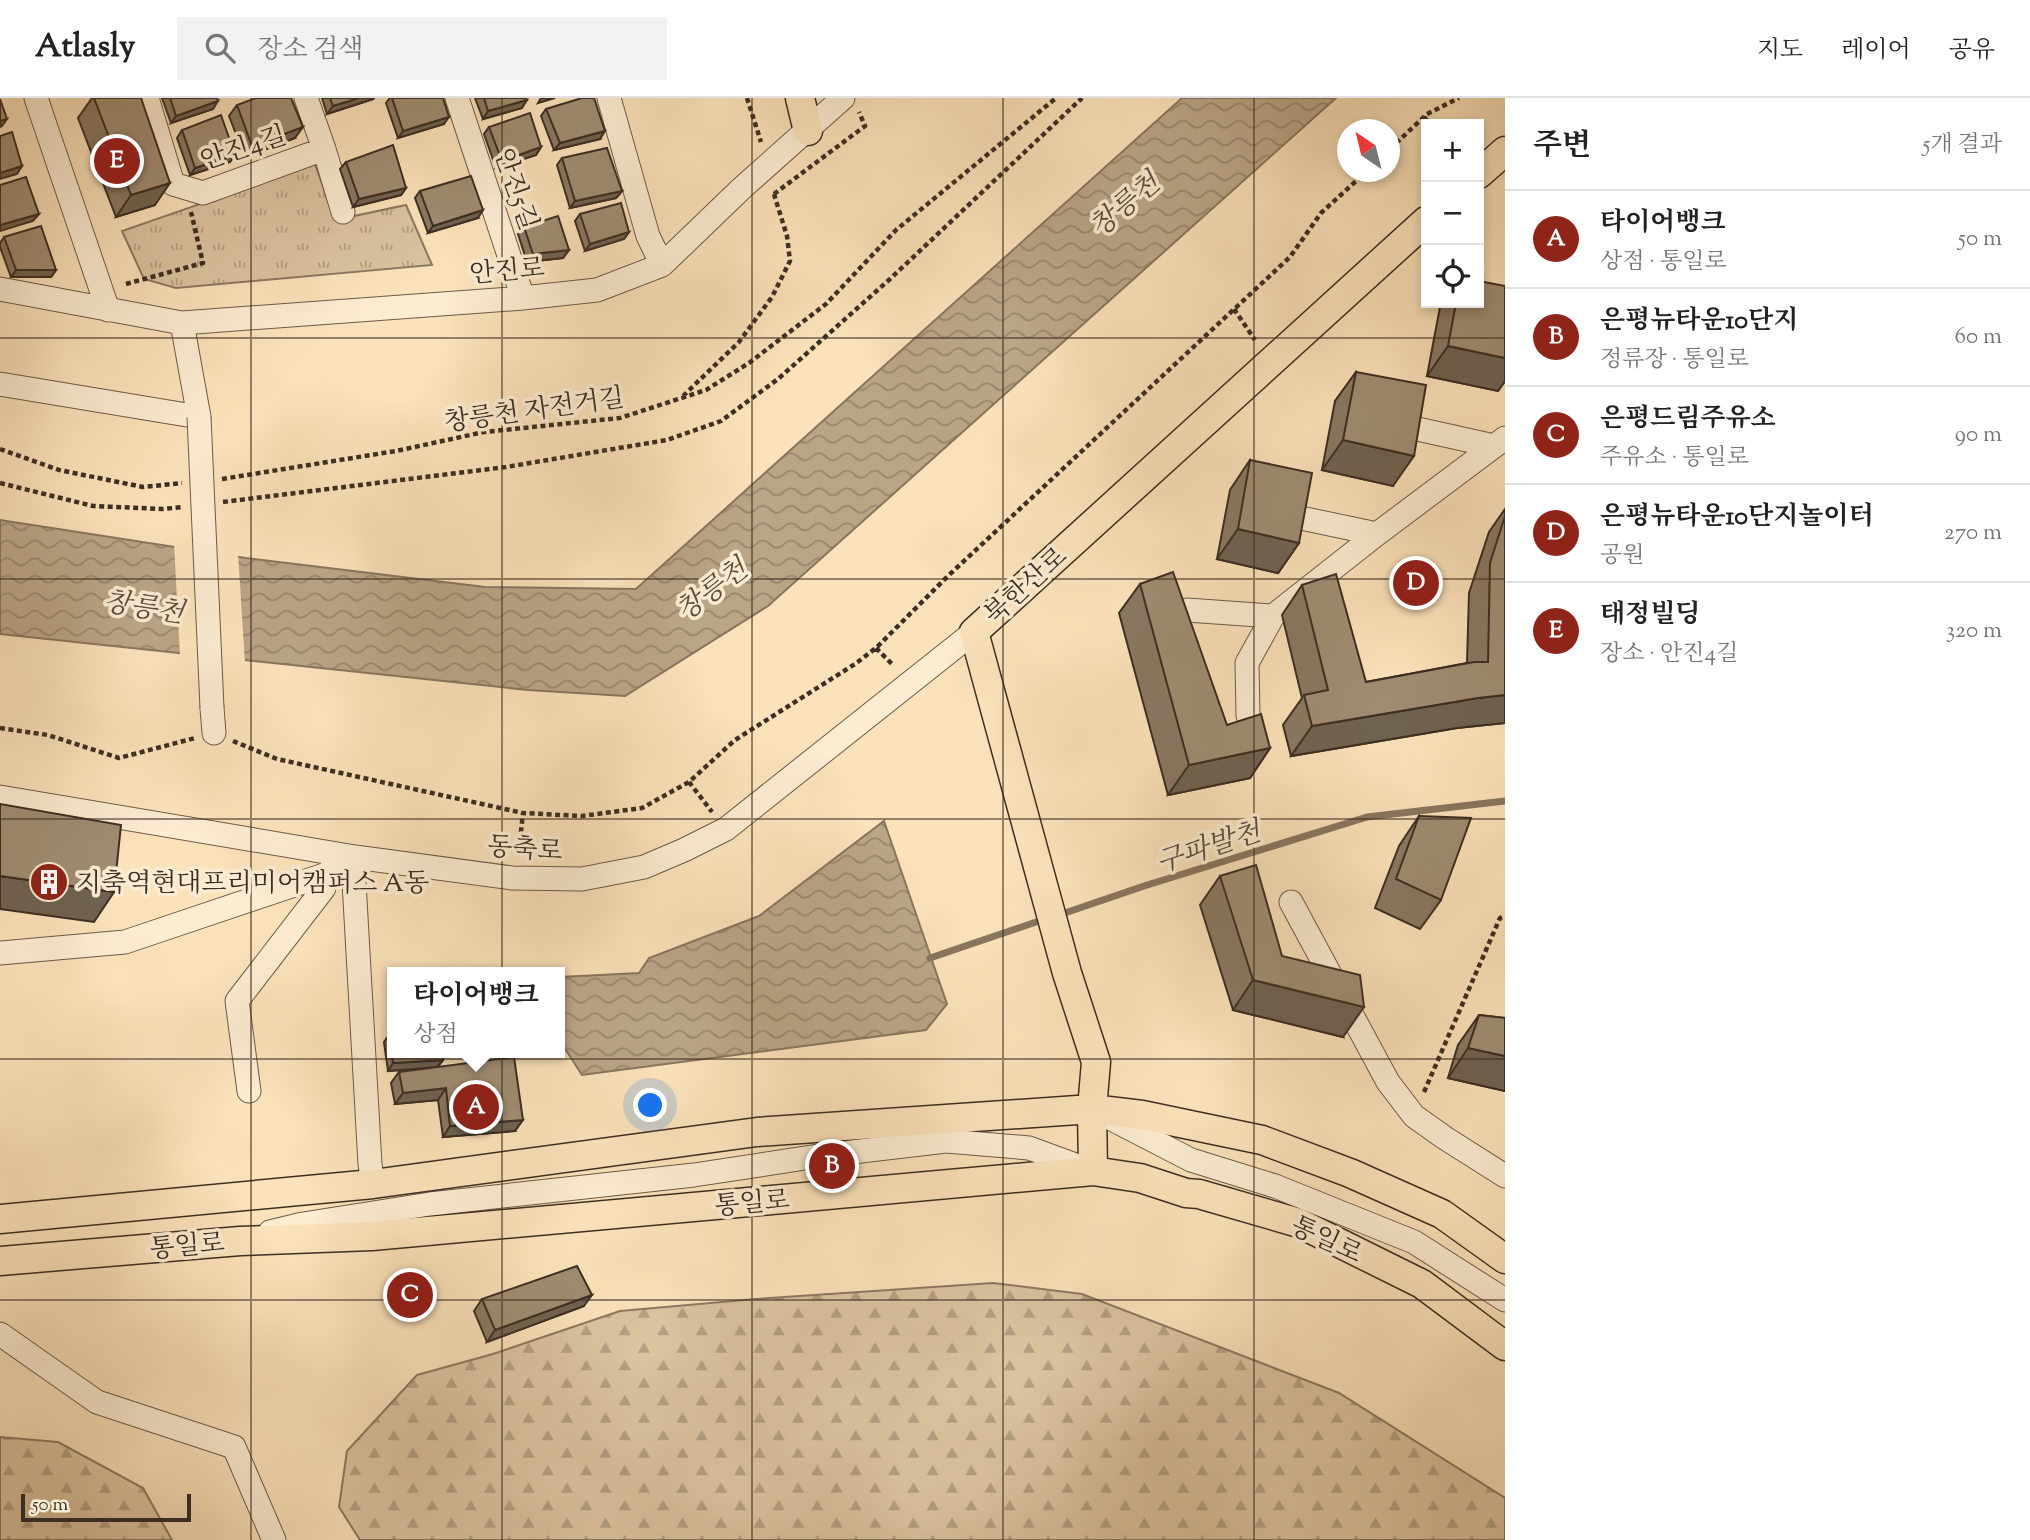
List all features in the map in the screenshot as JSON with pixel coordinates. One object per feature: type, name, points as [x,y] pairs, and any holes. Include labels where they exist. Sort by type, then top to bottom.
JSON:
[{"type":"main road","points":[[800,98],[808,131]]},
{"type":"main road","points":[[1484,170],[1505,151]]},
{"type":"main road","name":"북한산로","points":[[1093,1171],[1092,1109],[1096,1062],[1067,973],[974,632],[1421,226]]},
{"type":"main road","name":"통일로","points":[[0,1219],[373,1184],[757,1132],[1092,1109],[1195,1125],[1262,1140],[1287,1149],[1350,1172],[1442,1214],[1505,1259]]},
{"type":"main road","name":"통일로","points":[[0,1261],[240,1241],[372,1236],[1093,1171],[1140,1178],[1299,1223],[1422,1284],[1505,1346]]},
{"type":"street","name":"안진4길","points":[[147,98],[173,184],[203,193],[324,149],[306,98]]},
{"type":"street","name":"안진5길","points":[[457,98],[523,298]]},
{"type":"street","points":[[609,98],[648,236],[662,265]]},
{"type":"street","name":"안진로","points":[[0,289],[181,323],[523,298],[597,290],[662,265],[742,188],[843,98]]},
{"type":"street","points":[[44,100],[108,310]]},
{"type":"street","points":[[324,149],[343,212]]},
{"type":"street","points":[[181,323],[199,417],[214,733]]},
{"type":"street","points":[[0,384],[199,417]]},
{"type":"street","points":[[1413,428],[1500,442]]},
{"type":"street","points":[[1248,715],[1247,663],[1273,616],[1500,442]]},
{"type":"street","points":[[1301,518],[1377,534]]},
{"type":"street","points":[[1187,610],[1273,616]]},
{"type":"street","name":"동축로","points":[[0,797],[355,857],[512,878],[582,879],[644,867],[726,829],[974,632]]},
{"type":"street","points":[[0,953],[125,942],[324,875],[355,857]]},
{"type":"street","points":[[355,857],[355,909],[373,1184]]},
{"type":"street","points":[[249,1091],[237,1002],[324,888],[324,875]]},
{"type":"street","points":[[1291,902],[1388,1082],[1414,1116],[1505,1176]]},
{"type":"street","points":[[1092,1109],[1191,1160],[1275,1186],[1414,1242],[1505,1300]]},
{"type":"street","points":[[240,1241],[303,1224],[430,1204],[694,1175],[946,1140],[1029,1148],[1093,1171]]},
{"type":"street","points":[[0,1334],[97,1402],[234,1447],[274,1540]]},
{"type":"path","points":[[747,98],[761,141]]},
{"type":"path","name":"창릉천 자전거길","points":[[209,480],[396,452],[484,432],[620,418],[706,390],[749,363],[826,304],[896,230],[1056,98]]},
{"type":"path","points":[[213,503],[520,465],[667,440],[720,421],[778,379],[880,288],[1082,98]]},
{"type":"path","points":[[1400,140],[1424,117],[1460,98]]},
{"type":"path","points":[[680,400],[739,342],[772,297],[790,261],[774,194],[865,126]]},
{"type":"path","points":[[0,728],[48,734],[119,758],[214,733],[276,759],[523,813],[582,816],[642,808],[689,782],[735,740],[876,648],[949,575],[1290,257],[1321,213],[1355,182]]},
{"type":"path","points":[[126,284],[203,263],[190,214],[203,193]]},
{"type":"path","points":[[1234,309],[1255,340]]},
{"type":"path","points":[[0,449],[59,470],[143,487],[183,483]]},
{"type":"path","points":[[0,483],[93,506],[163,509],[188,506]]},
{"type":"path","points":[[876,648],[892,664]]},
{"type":"path","points":[[689,782],[713,812]]},
{"type":"path","points":[[519,849],[523,813]]},
{"type":"path","points":[[1414,1116],[1500,918],[1505,916]]},
{"type":"green space","points":[[315,164],[335,220],[406,205],[432,265],[176,288],[144,279],[122,231]]},
{"type":"green space","points":[[993,1283],[1082,1294],[1339,1393],[1505,1498],[1505,1540],[360,1540],[339,1507],[347,1451],[417,1375],[493,1354],[620,1311]]},
{"type":"green space","points":[[0,1437],[58,1442],[143,1488],[172,1540],[0,1540]]},
{"type":"water","name":"창릉천","points":[[1182,98],[1336,98],[768,606],[625,696],[528,690],[0,634],[0,520],[246,558],[485,587],[636,589]]},
{"type":"water","points":[[884,821],[947,1004],[926,1030],[582,1075],[565,1049],[565,977],[639,973],[649,958],[759,916]]},
{"type":"pier","points":[[174,543],[238,553],[245,663],[180,656]]},
{"type":"building","points":[[94,98],[141,98],[170,183],[131,195]]},
{"type":"building","points":[[170,98],[217,98],[218,101],[176,116]]},
{"type":"building","points":[[256,98],[291,98],[303,127],[252,146],[237,105]]},
{"type":"building","points":[[330,98],[359,98],[333,106]]},
{"type":"building","points":[[392,98],[443,98],[449,117],[403,131]]},
{"type":"building","points":[[484,98],[526,98],[527,100],[488,111]]},
{"type":"building","points":[[582,98],[594,98],[605,131],[560,143],[546,109]]},
{"type":"building","points":[[0,99],[7,119],[0,121]]},
{"type":"building","points":[[530,113],[541,147],[502,161],[489,127]]},
{"type":"building","points":[[221,115],[235,155],[195,168],[182,130]]},
{"type":"building","points":[[12,132],[22,166],[0,173],[0,136]]},
{"type":"building","points":[[393,145],[406,188],[359,199],[346,162]]},
{"type":"building","points":[[607,148],[622,191],[575,201],[562,158]]},
{"type":"building","points":[[471,176],[483,210],[433,226],[420,191]]},
{"type":"building","points":[[26,177],[39,214],[0,225],[0,185]]},
{"type":"building","points":[[621,203],[629,232],[590,244],[580,214]]},
{"type":"building","points":[[558,216],[569,250],[533,254],[524,227]]},
{"type":"building","points":[[41,226],[56,270],[16,270],[4,237]]},
{"type":"building","points":[[1484,282],[1505,286],[1505,358],[1448,346],[1455,308],[1484,308]]},
{"type":"building","points":[[1356,372],[1426,385],[1414,456],[1343,440]]},
{"type":"building","points":[[1250,460],[1312,473],[1299,543],[1238,529]]},
{"type":"building","points":[[1505,516],[1505,695],[1312,726],[1304,695],[1328,690],[1302,585],[1336,574],[1366,682],[1474,662],[1488,662],[1490,563]]},
{"type":"building","points":[[1173,572],[1227,725],[1261,714],[1270,748],[1189,765],[1140,584]]},
{"type":"building","points":[[0,804],[121,825],[114,892],[0,876]]},
{"type":"building","points":[[1419,816],[1471,818],[1441,900],[1396,879]]},
{"type":"building","points":[[1256,865],[1282,956],[1360,975],[1364,1007],[1253,980],[1220,876]]},
{"type":"building","points":[[1479,1015],[1505,1018],[1505,1056],[1468,1048]]},
{"type":"building","points":[[392,1058],[443,1060],[393,1063]]},
{"type":"building","points":[[514,1058],[523,1120],[450,1126],[446,1088],[403,1093],[399,1072]]},
{"type":"building","points":[[577,1266],[592,1295],[495,1330],[482,1299]]},
{"type":"waterway","name":"구파발천","points":[[1056,916],[1367,817],[1505,801]]},
{"type":"waterway","name":"구파발천","points":[[930,958],[1045,919]]},
{"type":"place","name":"태정빌딩","points":[[117,161]]},
{"type":"place","name":"은평뉴타운10단지놀이터","points":[[1416,583]]},
{"type":"place","name":"지축역현대프리미어캠퍼스 A동","points":[[49,882]]},
{"type":"place","name":"타이어뱅크","points":[[476,1107]]},
{"type":"place","name":"은평뉴타운10단지","points":[[832,1166]]},
{"type":"place","name":"은평드림주유소","points":[[410,1295]]}]
